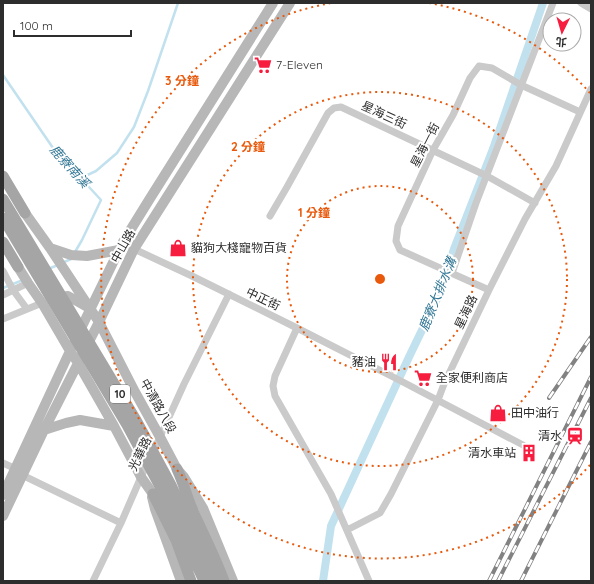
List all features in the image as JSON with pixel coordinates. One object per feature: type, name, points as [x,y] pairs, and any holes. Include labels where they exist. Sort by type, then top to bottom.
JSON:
[{"type":"main road","points":[[3,176],[25,213]]},
{"type":"main road","name":"10","points":[[3,199],[136,420],[171,485],[214,581]]},
{"type":"main road","name":"10","points":[[3,218],[127,425],[164,494],[204,581]]},
{"type":"main road","points":[[3,242],[18,267]]},
{"type":"main road","points":[[177,469],[224,581]]},
{"type":"main road","points":[[152,494],[176,540],[191,581]]},
{"type":"street","points":[[273,3],[288,6]]},
{"type":"street","name":"中山路","points":[[3,516],[19,472],[70,351],[121,246],[273,3]]},
{"type":"street","points":[[452,273],[476,202],[553,3]]},
{"type":"street","points":[[581,3],[591,8]]},
{"type":"street","name":"中山路","points":[[3,495],[19,472],[44,430],[134,249],[288,6]]},
{"type":"street","name":"星海一街","points":[[489,290],[400,250],[396,240],[398,226],[433,150],[453,115],[470,78],[479,66],[492,68],[521,85],[580,112]]},
{"type":"street","name":"星海路","points":[[348,530],[380,513],[391,494],[438,400],[444,384],[489,290],[525,219],[556,166],[591,89]]},
{"type":"street","name":"星海三街","points":[[270,216],[328,113],[334,108],[341,107],[487,176],[535,203]]},
{"type":"street","name":"中清路八段","points":[[25,213],[99,322],[177,469],[184,477],[203,508],[233,581]]},
{"type":"street","points":[[50,248],[71,254],[87,256],[121,246]]},
{"type":"street","name":"中正街","points":[[121,246],[134,249],[229,294],[438,400]]},
{"type":"street","points":[[18,267],[28,284],[42,302],[70,351],[78,362],[152,494],[155,509],[181,581]]},
{"type":"street","points":[[3,271],[13,290],[27,309]]},
{"type":"street","points":[[3,295],[28,284]]},
{"type":"street","name":"光華路","points":[[93,581],[184,384],[229,294]]},
{"type":"street","points":[[3,319],[48,299],[68,296],[91,309]]},
{"type":"street","points":[[297,328],[275,376],[273,386],[275,396],[331,494],[369,581]]},
{"type":"street","points":[[438,400],[523,445]]},
{"type":"street","points":[[44,430],[80,420],[114,426]]},
{"type":"street","points":[[3,463],[121,523]]},
{"type":"waterway","points":[[81,178],[96,171],[117,153],[134,127],[178,3]]},
{"type":"waterway","name":"鹿寮大排水溝","points":[[323,581],[331,526],[437,299],[454,249],[493,149],[543,3]]},
{"type":"waterway","name":"鹿寮南溪","points":[[3,75],[53,148],[101,200],[75,252]]},
{"type":"waterway","points":[[62,263],[72,258]]},
{"type":"waterway","points":[[48,269],[58,265]]},
{"type":"waterway","points":[[3,288],[23,280]]},
{"type":"railway","points":[[549,398],[591,337]]},
{"type":"railway","points":[[489,581],[591,377]]},
{"type":"railway","points":[[498,581],[591,398]]},
{"type":"railway","points":[[521,581],[591,442]]},
{"type":"place","name":"7-Eleven","points":[[263,65]]},
{"type":"place","name":"貓狗大棧寵物百貨","points":[[178,248]]},
{"type":"place","name":"豬油","points":[[389,362]]},
{"type":"place","name":"全家便利商店","points":[[423,378]]},
{"type":"place","name":"田中油行","points":[[498,413]]},
{"type":"place","name":"清水","points":[[575,436]]},
{"type":"place","name":"清水車站","points":[[529,453]]}]
